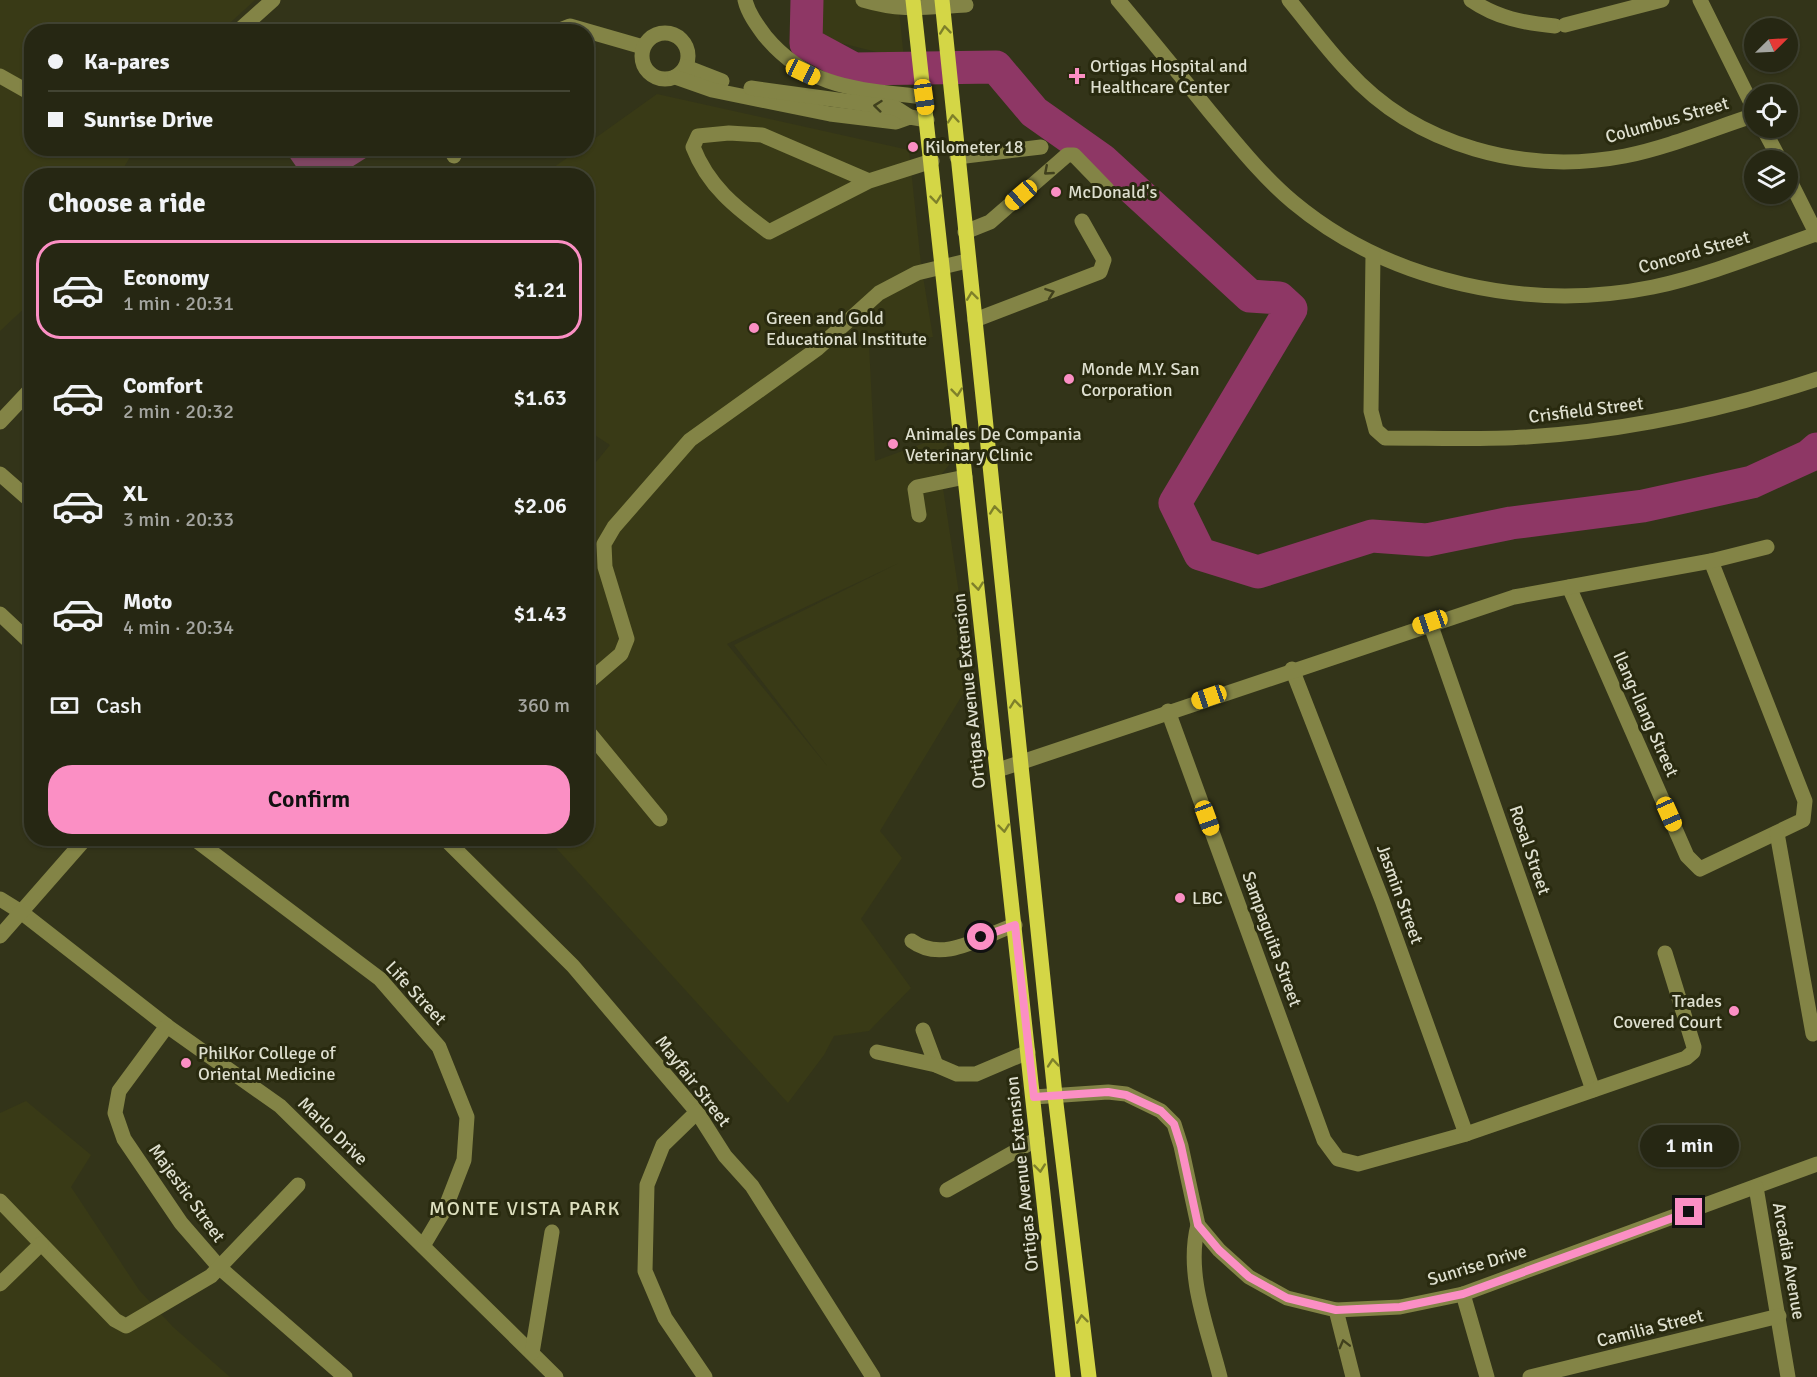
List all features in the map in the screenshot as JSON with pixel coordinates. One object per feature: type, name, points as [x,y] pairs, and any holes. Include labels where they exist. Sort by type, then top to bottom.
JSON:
[{"type":"main road","points":[[942,3],[1055,1095],[1089,1377]]},
{"type":"main road","name":"Ortigas Avenue Extension","points":[[913,5],[932,161],[1063,1377]]},
{"type":"street","points":[[246,24],[273,0]]},
{"type":"street","points":[[744,0],[756,25],[774,47],[803,72],[819,79],[860,89],[924,97]]},
{"type":"street","points":[[863,0],[892,8],[942,3],[966,5]]},
{"type":"street","name":"Concord Street","points":[[1118,0],[1266,175],[1293,201],[1328,228],[1374,254],[1439,278],[1471,286],[1518,293],[1572,296],[1627,291],[1681,280],[1817,234]]},
{"type":"street","name":"Columbus Street","points":[[1289,0],[1348,71],[1381,102],[1419,126],[1473,150],[1550,163],[1586,162],[1627,155],[1744,117]]},
{"type":"street","points":[[1471,0],[1486,11],[1520,22],[1560,26],[1662,0]]},
{"type":"street","points":[[1700,0],[1744,90]]},
{"type":"street","points":[[669,32],[676,35],[686,46],[688,60],[680,72],[662,79],[649,73],[642,61],[643,47],[653,35],[669,32]]},
{"type":"street","points":[[594,33],[643,47]]},
{"type":"street","points":[[680,72],[712,90],[830,114],[896,122],[910,117],[927,120]]},
{"type":"street","points":[[0,76],[24,90]]},
{"type":"street","points":[[868,181],[762,135],[729,133],[698,136],[693,147],[701,169],[735,208],[769,232],[868,181],[932,161]]},
{"type":"street","points":[[957,157],[1041,147]]},
{"type":"street","points":[[965,232],[990,222],[1067,155],[1074,156],[1107,189]]},
{"type":"street","points":[[1798,197],[1817,234]]},
{"type":"street","points":[[975,320],[1100,272],[1104,260],[1082,221]]},
{"type":"street","name":"Crisfield Street","points":[[1374,254],[1371,411],[1376,430],[1385,438],[1527,437],[1637,425],[1755,400],[1817,379]]},
{"type":"street","points":[[594,677],[621,654],[627,639],[605,567],[604,544],[614,527],[690,440],[817,348],[879,293],[917,273],[942,265],[968,261]]},
{"type":"street","points":[[0,422],[24,396]]},
{"type":"street","points":[[0,474],[24,495]]},
{"type":"street","points":[[918,515],[915,489],[917,487],[965,477]]},
{"type":"street","points":[[998,770],[1430,622],[1514,597],[1711,561],[1767,547]]},
{"type":"street","points":[[1711,561],[1805,801],[1803,820],[1777,833],[1813,1034]]},
{"type":"street","name":"Ilang-Ilang Street","points":[[1569,587],[1687,856],[1700,869],[1777,833]]},
{"type":"street","points":[[0,614],[24,636]]},
{"type":"street","name":"Rosal Street","points":[[1430,622],[1593,1090]]},
{"type":"street","name":"Jasmin Street","points":[[1292,669],[1378,889],[1466,1134]]},
{"type":"street","name":"Sampaguita Street","points":[[1168,711],[1324,1140],[1338,1159],[1358,1164],[1466,1134]]},
{"type":"street","points":[[594,739],[660,819]]},
{"type":"street","points":[[0,936],[79,846]]},
{"type":"street","name":"Life Street","points":[[204,846],[380,979],[440,1047],[467,1117],[464,1160],[445,1209],[423,1246]]},
{"type":"street","name":"Mayfair Street","points":[[452,846],[573,966],[697,1112],[725,1156],[752,1186],[861,1353],[873,1377]]},
{"type":"street","name":"Marlo Drive","points":[[0,899],[21,912],[167,1026],[280,1106],[556,1377]]},
{"type":"street","points":[[912,941],[922,949],[935,952],[950,950],[1015,925]]},
{"type":"street","points":[[1466,1134],[1679,1061],[1692,1052],[1694,1047],[1665,954]]},
{"type":"street","name":"Majestic Street","points":[[167,1026],[119,1091],[115,1113],[124,1140],[181,1223],[220,1268],[345,1377]]},
{"type":"street","points":[[923,1030],[936,1065]]},
{"type":"street","points":[[877,1052],[936,1065],[957,1074],[976,1074],[1028,1052]]},
{"type":"street","name":"Sunrise Drive","points":[[1034,1097],[1108,1092],[1126,1095],[1161,1111],[1174,1124],[1198,1225],[1219,1250],[1249,1277],[1287,1298],[1336,1310],[1400,1307],[1463,1294],[1817,1164]]},
{"type":"street","points":[[697,1112],[663,1145],[646,1185],[645,1271],[665,1318],[705,1377]]},
{"type":"street","points":[[947,1190],[1037,1139]]},
{"type":"street","points":[[0,1201],[115,1320],[126,1326],[202,1282],[220,1268],[298,1185]]},
{"type":"street","name":"Arcadia Avenue","points":[[1756,1187],[1788,1377]]},
{"type":"street","points":[[1198,1225],[1193,1255],[1196,1279],[1220,1377]]},
{"type":"street","points":[[532,1353],[552,1232]]},
{"type":"street","points":[[0,1284],[41,1244]]},
{"type":"street","points":[[1463,1294],[1487,1377]]},
{"type":"street","points":[[1336,1310],[1353,1377]]},
{"type":"street","name":"Camilia Street","points":[[1530,1377],[1779,1316]]},
{"type":"shaded area","points":[[0,0],[255,0],[229,24],[24,24],[24,156],[131,156],[123,168],[24,168],[24,309],[0,331]]},
{"type":"shaded area","points":[[811,0],[898,0],[904,59],[829,40],[810,22]]},
{"type":"shaded area","points":[[657,94],[909,150],[921,264],[933,337],[869,345],[875,461],[946,435],[949,465],[941,475],[972,679],[880,831],[902,858],[861,919],[911,988],[869,1031],[834,1036],[824,1055],[788,1103],[554,846],[594,846],[594,464],[610,445],[594,435],[594,168],[553,168],[570,156],[594,156],[594,139]],"holes":[[[899,563],[734,645],[828,767],[727,644]]]},
{"type":"shaded area","points":[[289,156],[369,156],[350,168],[297,168]]},
{"type":"shaded area","points":[[26,1101],[91,1155],[71,1187],[139,1290],[173,1327],[230,1377],[0,1377],[0,1113]]},
{"type":"waterway","points":[[807,0],[806,43],[854,69],[996,67],[1034,112],[1102,160],[1250,296],[1279,298],[1291,309],[1175,503],[1200,554],[1258,572],[1372,536],[1427,540],[1511,523],[1643,506],[1752,482],[1809,456],[1817,449]]},
{"type":"place","name":"Ortigas Hospital and Healthcare Center","points":[[1077,76]]},
{"type":"place","name":"Kilometer 18","points":[[913,147]]},
{"type":"place","name":"McDonald's","points":[[1056,192]]},
{"type":"place","name":"Green and Gold Educational Institute","points":[[754,328]]},
{"type":"place","name":"Monde M.Y. San Corporation","points":[[1069,379]]},
{"type":"place","name":"Animales De Compania Veterinary Clinic","points":[[893,444]]},
{"type":"place","name":"LBC","points":[[1180,898]]},
{"type":"place","name":"Trades Covered Court","points":[[1734,1011]]},
{"type":"place","name":"PhilKor College of Oriental Medicine","points":[[186,1063]]},
{"type":"district","name":"MONTE VISTA PARK","points":[[525,1208]]},
{"type":"route","points":[[981,937],[1015,925],[1034,1097],[1108,1092],[1126,1095],[1161,1111],[1174,1124],[1188,1175],[1198,1225],[1219,1250],[1249,1277],[1287,1298],[1336,1310],[1400,1307],[1463,1294],[1689,1212]]}]
